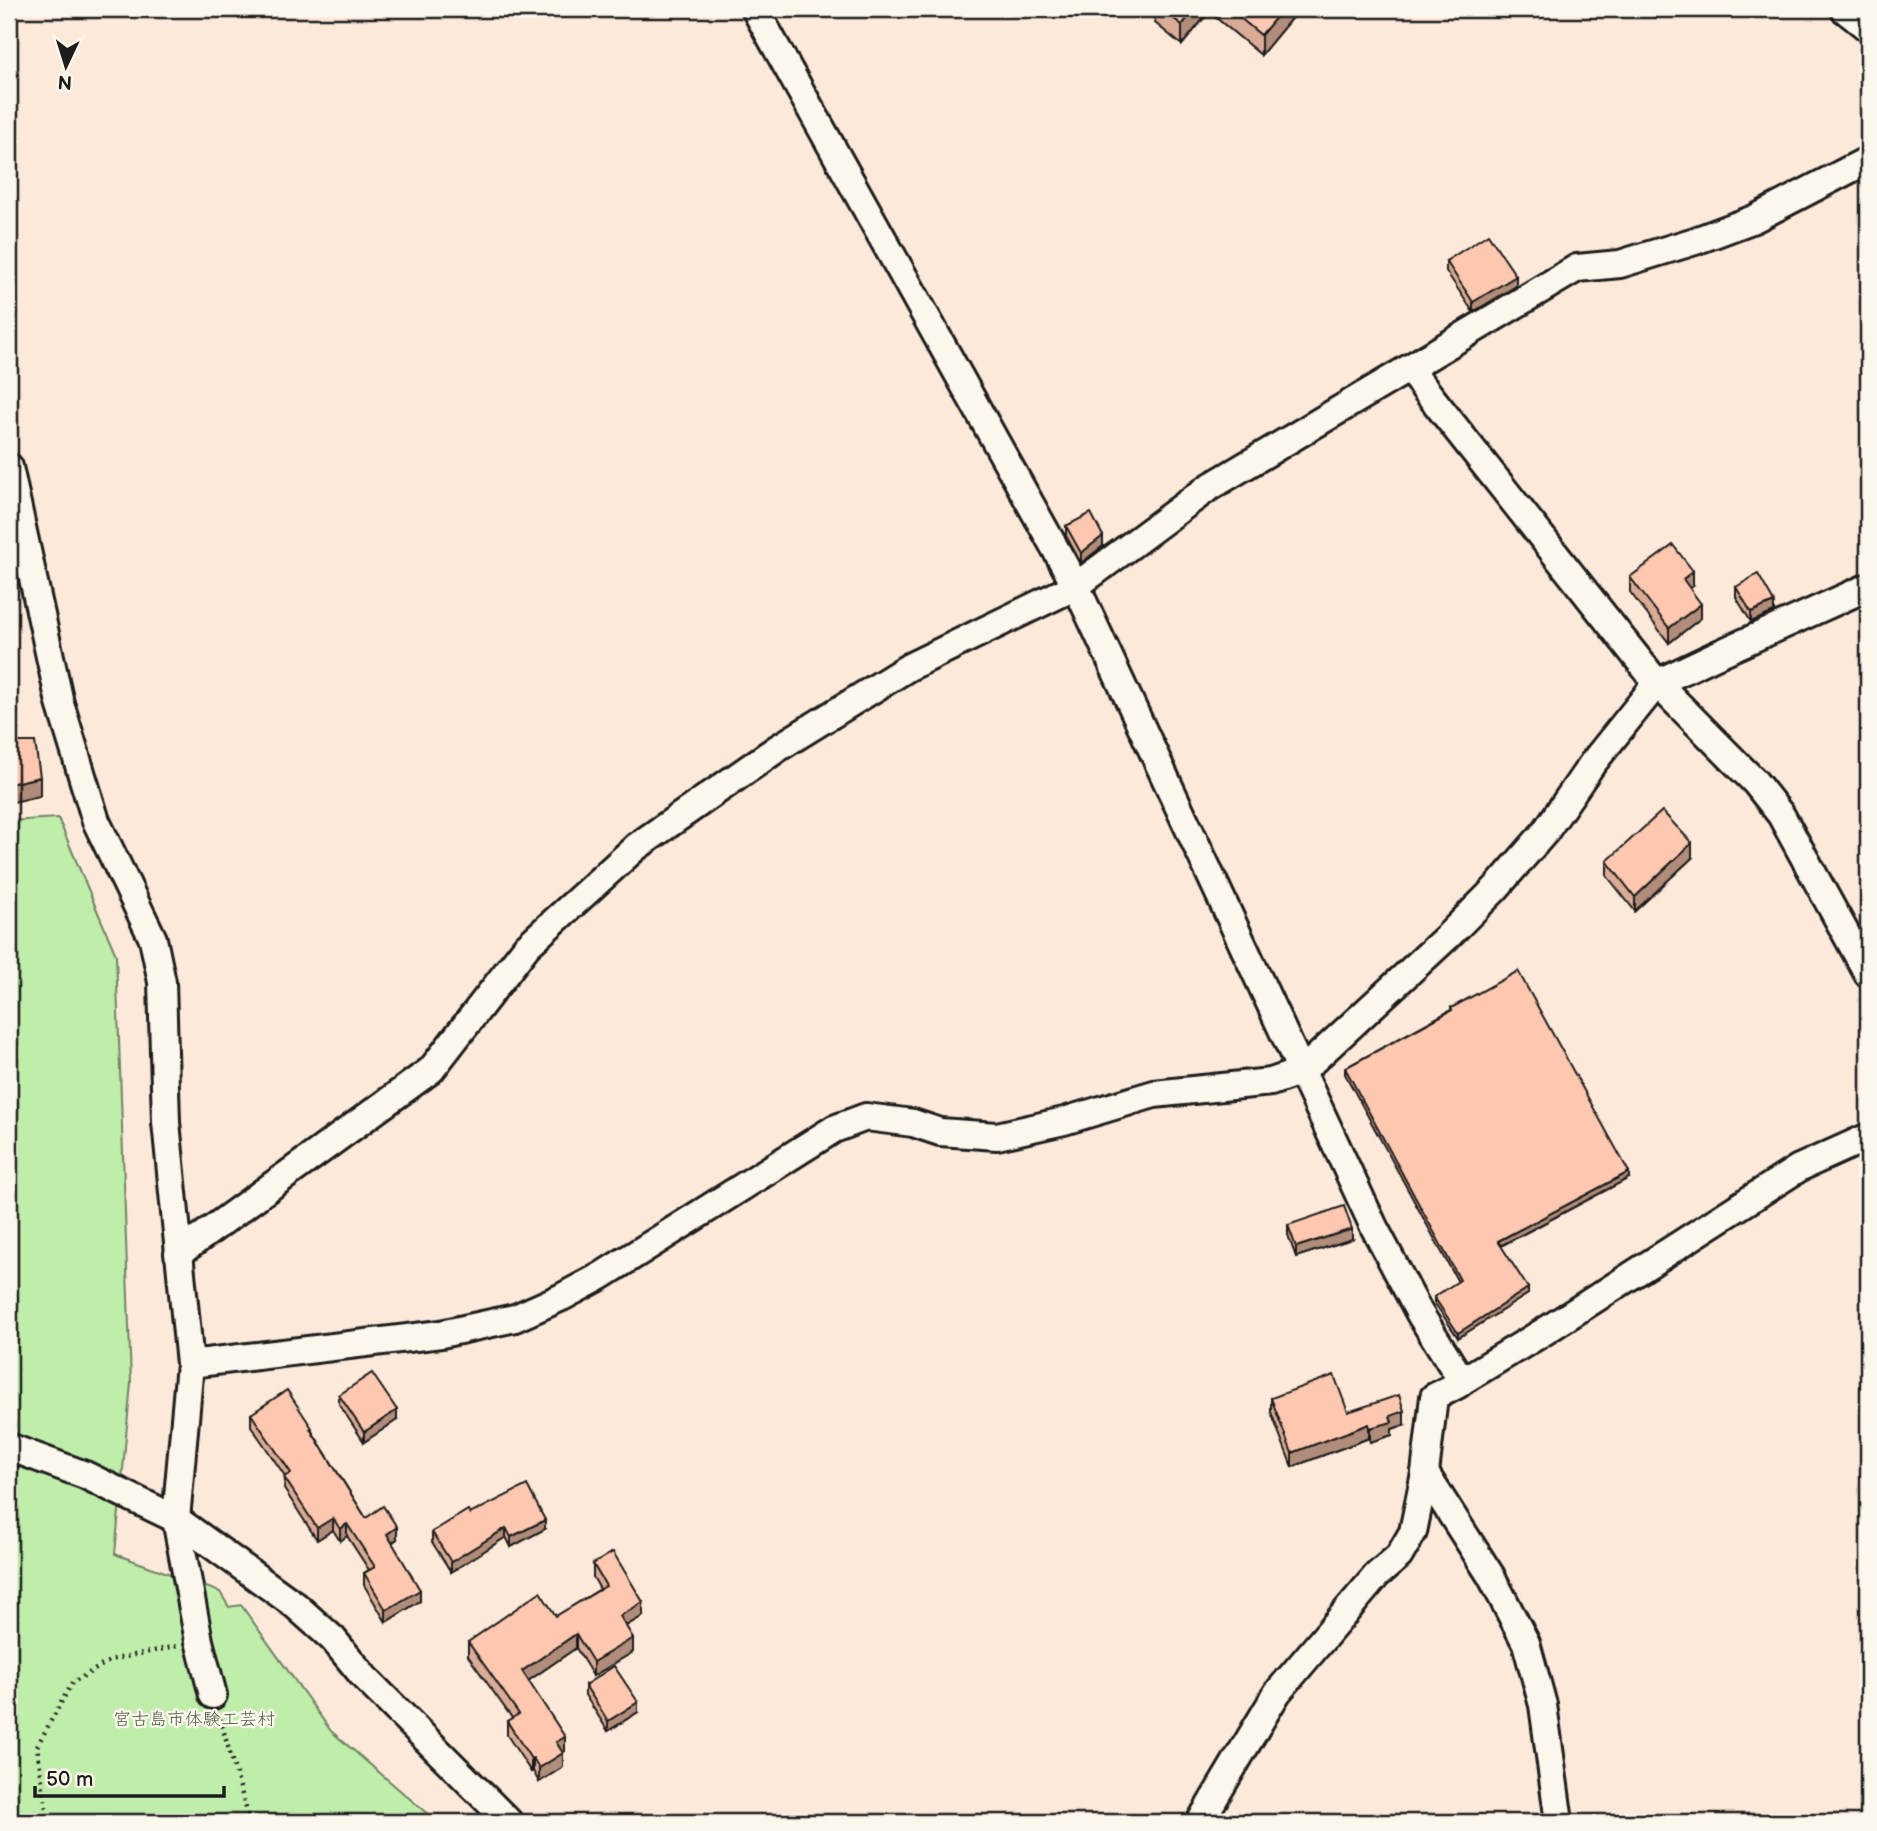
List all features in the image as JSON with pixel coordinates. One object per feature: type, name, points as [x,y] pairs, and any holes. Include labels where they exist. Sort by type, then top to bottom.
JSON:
[{"type":"street","points":[[755,9],[1076,586],[1374,1227],[1420,1314],[1462,1381]]},
{"type":"street","points":[[1844,9],[1868,28]]},
{"type":"street","points":[[178,1254],[431,1070],[527,946],[636,847],[778,748],[909,667],[1076,586],[1208,488],[1577,268],[1620,264],[1695,241],[1754,219],[1868,160]]},
{"type":"street","points":[[1409,369],[1657,683],[1755,782],[1781,815],[1868,974]]},
{"type":"street","points":[[9,467],[60,703],[83,782],[96,821],[153,939],[162,982],[166,1122],[190,1364],[176,1519],[199,1641],[213,1695]]},
{"type":"street","points":[[190,1364],[441,1334],[515,1318],[601,1276],[834,1129],[866,1117],[913,1122],[940,1132],[997,1136],[1064,1121],[1154,1094],[1271,1082],[1303,1071],[1496,888],[1545,832],[1592,764],[1657,683],[1868,587]]},
{"type":"street","points":[[1200,1822],[1277,1693],[1377,1575],[1399,1556],[1413,1532],[1425,1473],[1434,1396],[1459,1384],[1545,1331],[1799,1168],[1868,1137]]},
{"type":"street","points":[[9,1447],[85,1475],[176,1519],[305,1613],[333,1639],[365,1678],[509,1822]]},
{"type":"street","points":[[1425,1473],[1490,1576],[1526,1643],[1543,1705],[1559,1822]]},
{"type":"path","points":[[48,1822],[37,1746],[72,1683],[111,1660],[199,1641]]},
{"type":"path","points":[[213,1695],[250,1822]]},
{"type":"green space","name":"宮古島市体験工芸村","points":[[58,818],[116,955],[131,1383],[115,1554],[220,1592],[229,1607],[241,1605],[331,1731],[437,1822],[9,1822],[9,821]]},
{"type":"building","points":[[1162,9],[1195,9],[1182,25]]},
{"type":"building","points":[[1229,9],[1283,9],[1261,35]]},
{"type":"building","points":[[1488,234],[1516,276],[1473,302],[1446,261]]},
{"type":"building","points":[[1091,513],[1103,536],[1081,553],[1066,526]]},
{"type":"building","points":[[1673,545],[1693,571],[1683,579],[1701,604],[1669,628],[1630,577]]},
{"type":"building","points":[[1758,574],[1774,602],[1751,612],[1736,587]]},
{"type":"building","points":[[9,720],[14,742],[35,742],[40,777],[9,784]]},
{"type":"building","points":[[1662,811],[1692,843],[1635,897],[1607,861]]},
{"type":"building","points":[[1518,971],[1629,1172],[1498,1241],[1528,1288],[1458,1333],[1434,1297],[1460,1280],[1345,1068]]},
{"type":"building","points":[[1344,1206],[1352,1229],[1296,1247],[1288,1225]]},
{"type":"building","points":[[372,1373],[397,1410],[364,1432],[339,1395]]},
{"type":"building","points":[[1334,1375],[1348,1412],[1399,1395],[1404,1411],[1390,1416],[1392,1422],[1370,1428],[1369,1424],[1292,1453],[1271,1398]]},
{"type":"building","points":[[287,1390],[366,1518],[383,1506],[397,1527],[387,1534],[420,1590],[386,1610],[364,1573],[375,1567],[347,1524],[340,1529],[333,1518],[317,1528],[284,1477],[291,1473],[251,1414]]},
{"type":"building","points":[[527,1485],[545,1520],[511,1537],[506,1528],[451,1562],[432,1532],[468,1510],[470,1514]]},
{"type":"building","points":[[613,1552],[643,1602],[620,1616],[633,1638],[593,1662],[576,1634],[522,1671],[565,1737],[556,1742],[563,1753],[539,1768],[507,1721],[519,1714],[468,1642],[540,1592],[556,1616],[606,1586],[593,1564]]},
{"type":"building","points":[[614,1666],[638,1702],[608,1721],[585,1685]]}]
